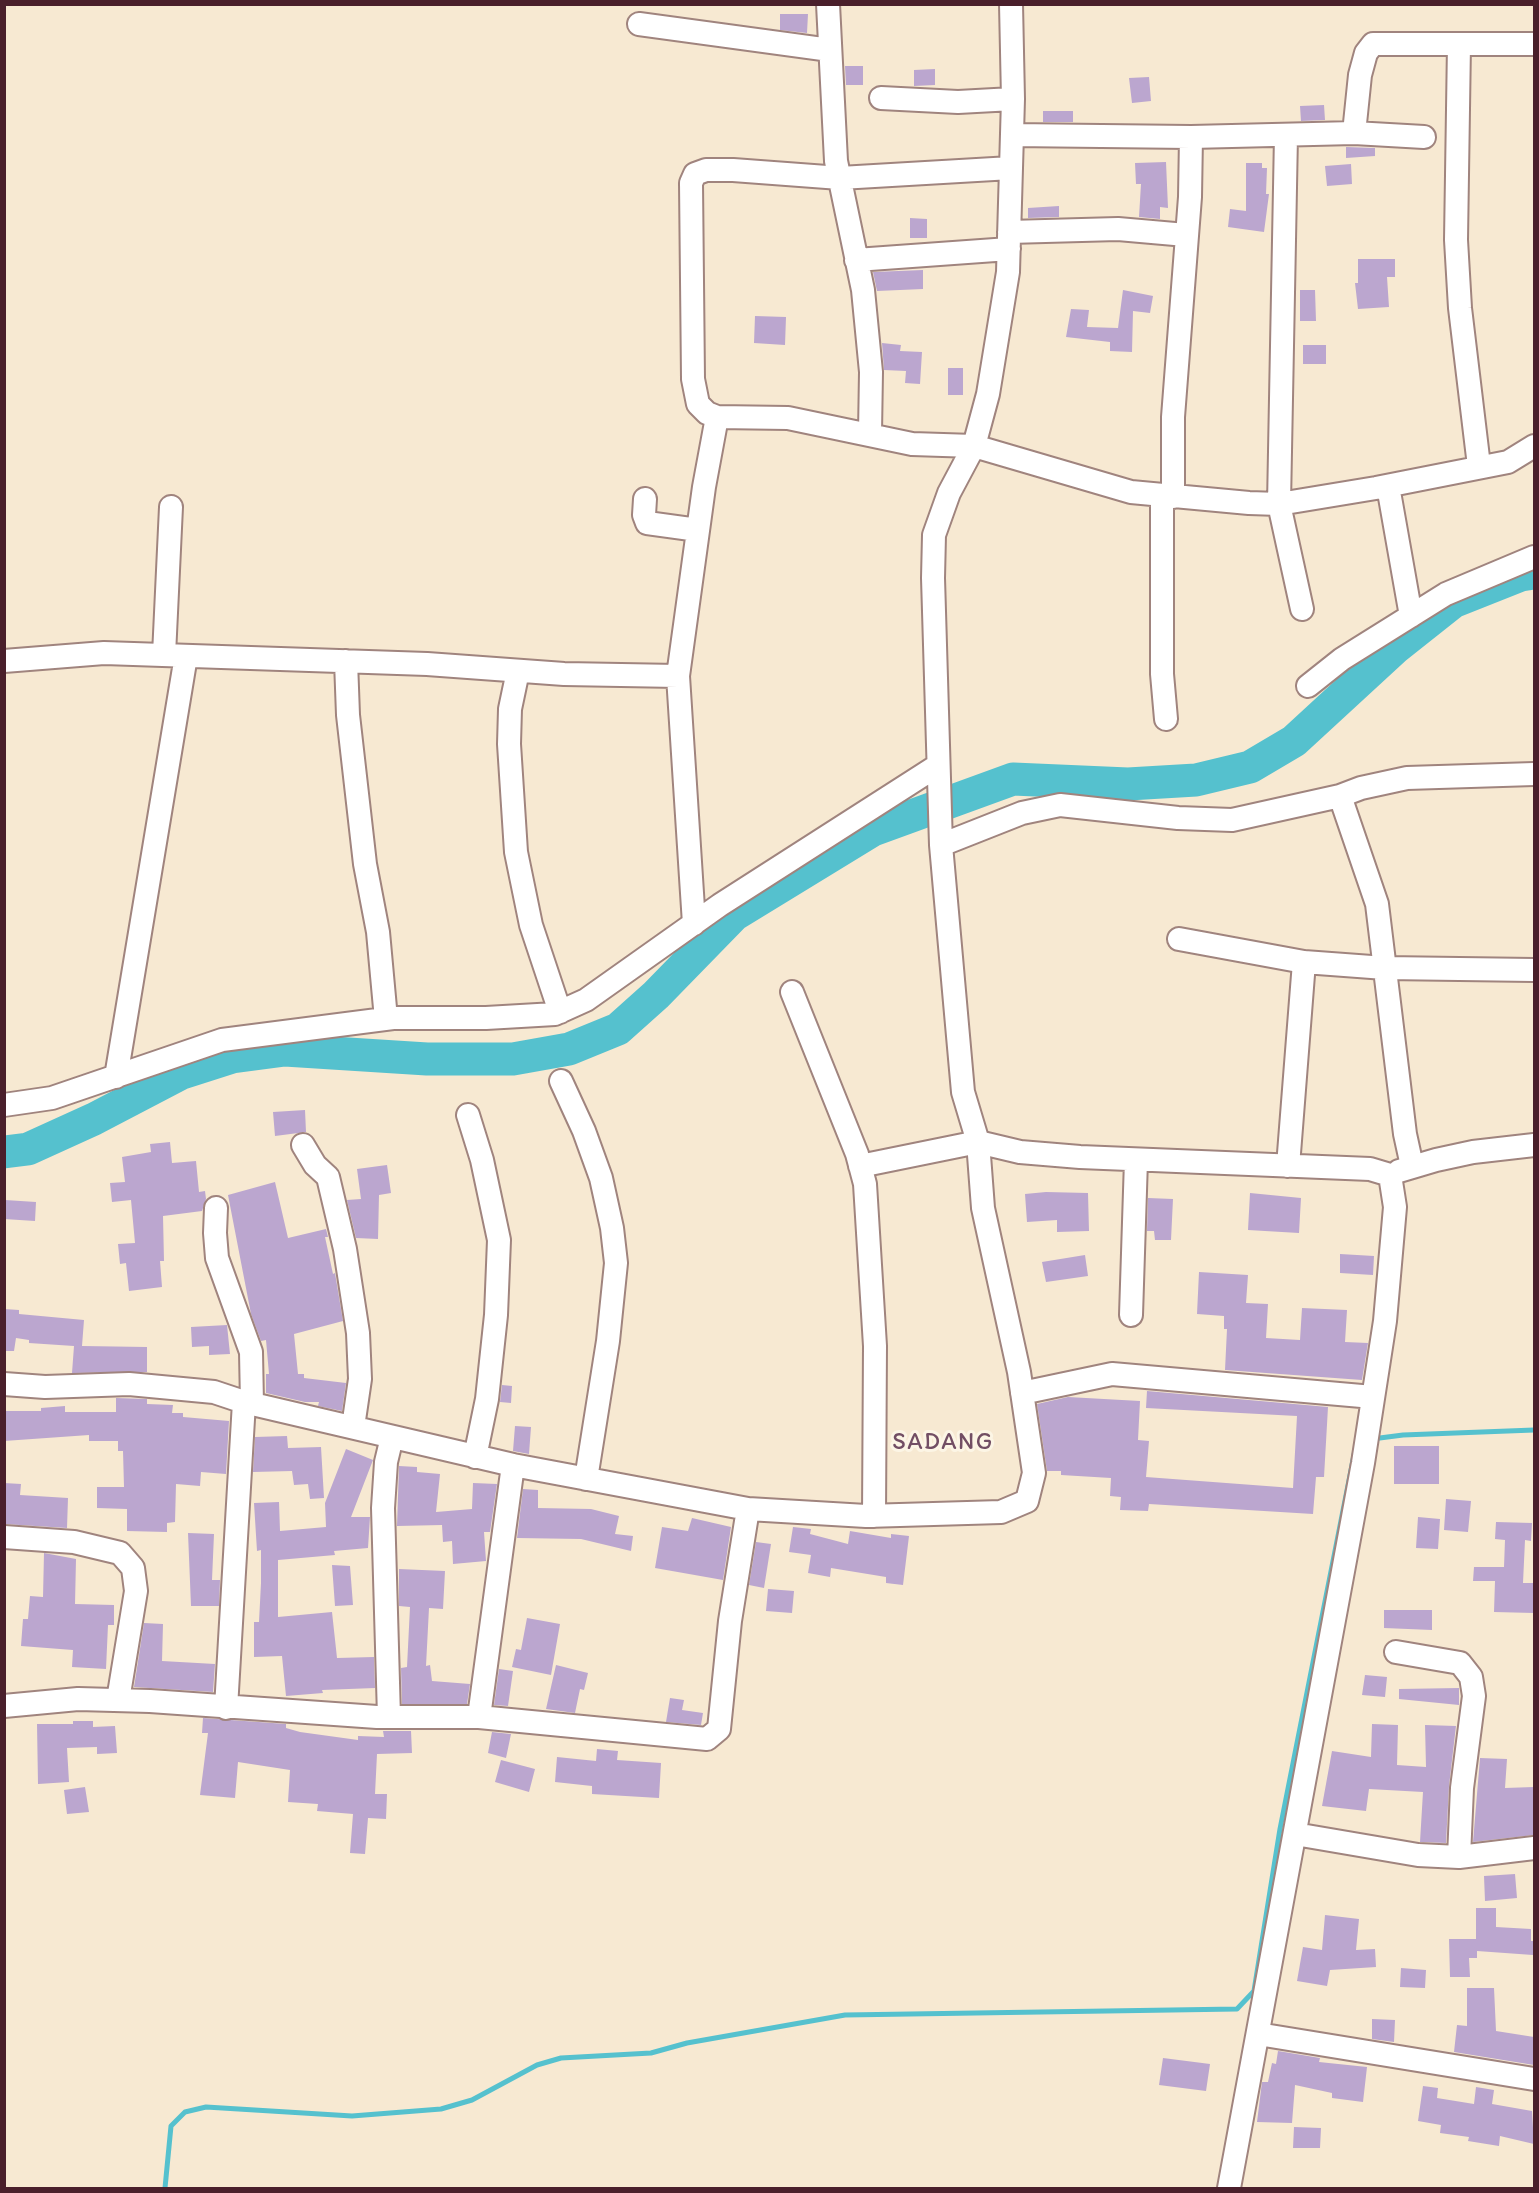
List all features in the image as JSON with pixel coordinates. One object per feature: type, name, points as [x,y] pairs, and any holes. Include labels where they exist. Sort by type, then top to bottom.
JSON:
[{"type":"street","points":[[828,4],[840,178],[863,290],[871,372],[870,433]]},
{"type":"street","points":[[4,1384],[45,1387],[129,1384],[214,1392],[248,1403],[513,1466],[748,1509],[874,1516],[1000,1512],[1027,1501],[1034,1473],[1022,1393],[982,1208],[978,1142],[963,1092],[941,845],[933,578],[934,535],[949,493],[974,446],[998,336],[1009,241],[1013,99],[1011,4]]},
{"type":"street","points":[[639,24],[830,50]]},
{"type":"street","points":[[1354,133],[1360,75],[1366,53],[1373,44],[1534,44]]},
{"type":"street","points":[[1459,44],[1456,240],[1460,308],[1479,466]]},
{"type":"street","points":[[880,98],[958,102],[1013,99]]},
{"type":"street","points":[[1012,135],[1191,137],[1354,133],[1424,137]]},
{"type":"street","points":[[1286,135],[1279,504],[1302,609]]},
{"type":"street","points":[[1166,719],[1162,654],[1167,496],[1191,137]]},
{"type":"street","points":[[1011,168],[840,178],[733,170],[706,170],[695,174],[691,183],[693,379],[698,404],[707,413],[717,417],[788,418],[870,433],[912,444],[974,446],[1131,492],[1279,504],[1388,486],[1508,462],[1534,446]]},
{"type":"street","points":[[856,260],[1118,230],[1186,235]]},
{"type":"street","points":[[694,924],[678,676],[698,530],[717,417]]},
{"type":"street","points":[[1388,486],[1411,616]]},
{"type":"street","points":[[645,499],[644,515],[647,523],[698,530]]},
{"type":"street","points":[[116,1077],[175,656],[171,507]]},
{"type":"street","points":[[1308,686],[1342,659],[1446,594],[1534,557]]},
{"type":"street","points":[[4,661],[104,653],[678,676]]},
{"type":"street","points":[[346,661],[348,715],[365,864],[378,932],[386,1018]]},
{"type":"street","points":[[518,671],[510,709],[509,744],[516,852],[531,925],[560,1012]]},
{"type":"street","points":[[4,1104],[52,1098],[222,1040],[386,1018],[535,1017],[560,1012],[586,1000],[694,924],[938,773]]},
{"type":"street","points":[[941,845],[1022,813],[1060,805],[1178,818],[1232,820],[1340,796],[1361,788],[1407,778],[1534,774]]},
{"type":"street","points":[[1340,796],[1377,904],[1405,1134],[1412,1166]]},
{"type":"street","points":[[1179,939],[1304,962],[1385,969],[1534,970]]},
{"type":"street","points":[[1288,1166],[1304,962]]},
{"type":"street","points":[[792,992],[865,1184],[873,1300],[874,1516]]},
{"type":"street","points":[[561,1081],[601,1178],[612,1228],[616,1263],[608,1341],[586,1479]]},
{"type":"street","points":[[468,1115],[482,1160],[499,1240],[496,1315],[487,1399],[475,1456]]},
{"type":"street","points":[[860,1166],[978,1142],[1020,1152],[1136,1160],[1370,1169],[1389,1175],[1412,1166],[1473,1152],[1534,1145]]},
{"type":"street","points":[[303,1145],[315,1165],[328,1177],[345,1249],[358,1333],[360,1379],[352,1428]]},
{"type":"street","points":[[1131,1315],[1136,1160]]},
{"type":"street","points":[[1229,2188],[1363,1463],[1384,1321],[1395,1207],[1389,1175]]},
{"type":"street","points":[[216,1208],[217,1258],[251,1352],[226,1708]]},
{"type":"street","points":[[1022,1393],[1113,1374],[1372,1405]]},
{"type":"street","points":[[389,1717],[383,1508],[386,1468],[392,1437]]},
{"type":"street","points":[[479,1717],[513,1466]]},
{"type":"street","points":[[4,1706],[78,1699],[389,1717],[479,1717],[698,1741],[713,1735],[719,1729],[730,1621],[748,1509]]},
{"type":"street","points":[[4,1537],[74,1542],[120,1553],[133,1568],[136,1591],[118,1700]]},
{"type":"street","points":[[1396,1652],[1460,1663],[1471,1677],[1474,1696],[1462,1788],[1459,1857]]},
{"type":"street","points":[[1295,1834],[1418,1855],[1459,1857],[1534,1848]]},
{"type":"street","points":[[1258,2034],[1534,2079]]},
{"type":"building","points":[[780,14],[808,14],[807,33],[780,30]]},
{"type":"building","points":[[845,66],[863,66],[863,85],[846,85]]},
{"type":"building","points":[[935,69],[935,85],[914,86],[914,70]]},
{"type":"building","points":[[1149,77],[1151,101],[1132,103],[1129,78]]},
{"type":"building","points":[[1324,105],[1325,120],[1301,121],[1300,106]]},
{"type":"building","points":[[1043,111],[1073,111],[1073,122],[1043,122]]},
{"type":"building","points":[[1346,147],[1375,148],[1375,156],[1346,158]]},
{"type":"building","points":[[1166,162],[1168,208],[1160,207],[1160,219],[1139,217],[1141,184],[1136,184],[1135,163]]},
{"type":"building","points":[[1246,163],[1262,163],[1262,168],[1267,168],[1266,194],[1269,194],[1264,232],[1228,227],[1230,209],[1246,211]]},
{"type":"building","points":[[1351,164],[1352,184],[1327,186],[1325,166]]},
{"type":"building","points":[[1059,206],[1059,217],[1028,218],[1028,208]]},
{"type":"building","points":[[910,218],[927,219],[927,238],[910,238]]},
{"type":"building","points":[[1358,259],[1395,259],[1395,277],[1387,277],[1389,307],[1358,309],[1355,283],[1358,283]]},
{"type":"building","points":[[923,270],[923,289],[877,291],[873,272]]},
{"type":"building","points":[[1123,290],[1153,296],[1150,313],[1133,311],[1132,352],[1110,351],[1110,342],[1066,337],[1071,309],[1089,310],[1087,327],[1118,328]]},
{"type":"building","points":[[1300,290],[1315,290],[1316,321],[1300,321]]},
{"type":"building","points":[[755,316],[786,317],[785,345],[754,343]]},
{"type":"building","points":[[882,343],[901,345],[900,351],[922,352],[920,384],[905,383],[906,371],[884,370]]},
{"type":"building","points":[[1303,345],[1326,345],[1326,364],[1303,364]]},
{"type":"building","points":[[948,368],[963,368],[963,395],[948,395]]},
{"type":"building","points":[[305,1110],[306,1132],[275,1136],[273,1112]]},
{"type":"building","points":[[170,1142],[172,1163],[196,1161],[199,1192],[205,1191],[206,1199],[202,1211],[163,1216],[164,1261],[160,1261],[162,1287],[129,1291],[126,1263],[120,1264],[118,1244],[135,1243],[131,1200],[112,1202],[110,1183],[125,1182],[122,1157],[151,1152],[150,1144]]},
{"type":"building","points":[[387,1165],[391,1193],[379,1195],[378,1239],[356,1238],[347,1200],[361,1199],[357,1169]]},
{"type":"building","points":[[275,1182],[288,1238],[326,1229],[328,1237],[325,1237],[333,1274],[335,1273],[343,1321],[294,1334],[298,1374],[304,1374],[304,1378],[346,1383],[342,1411],[318,1406],[319,1402],[305,1402],[266,1393],[266,1374],[269,1374],[266,1340],[261,1341],[251,1314],[228,1195]]},
{"type":"building","points":[[1088,1193],[1089,1231],[1057,1232],[1057,1220],[1027,1222],[1025,1194]]},
{"type":"building","points":[[1250,1193],[1301,1198],[1299,1233],[1248,1230]]},
{"type":"building","points":[[1148,1198],[1173,1199],[1171,1240],[1155,1240],[1154,1231],[1147,1231]]},
{"type":"building","points":[[5,1200],[36,1202],[35,1221],[4,1219]]},
{"type":"building","points":[[1340,1254],[1374,1256],[1373,1275],[1340,1273]]},
{"type":"building","points":[[1085,1255],[1088,1276],[1046,1282],[1042,1262]]},
{"type":"building","points":[[1199,1272],[1248,1275],[1246,1303],[1268,1304],[1266,1338],[1300,1340],[1302,1308],[1347,1310],[1345,1342],[1368,1343],[1362,1380],[1225,1370],[1227,1329],[1224,1329],[1224,1316],[1197,1314]]},
{"type":"building","points":[[4,1309],[19,1310],[19,1314],[84,1320],[82,1346],[147,1347],[147,1372],[72,1373],[74,1346],[29,1343],[29,1340],[16,1338],[14,1351],[4,1351]]},
{"type":"building","points":[[227,1325],[230,1354],[209,1355],[209,1346],[192,1347],[191,1327]]},
{"type":"building","points":[[502,1385],[512,1386],[511,1403],[500,1402]]},
{"type":"building","points":[[1147,1391],[1328,1407],[1324,1477],[1316,1477],[1313,1514],[1149,1504],[1148,1511],[1120,1510],[1121,1497],[1110,1496],[1111,1478],[1061,1475],[1061,1471],[1047,1471],[1037,1404],[1068,1397],[1140,1401],[1138,1440],[1149,1441],[1146,1477],[1293,1488],[1297,1416],[1146,1408]]},
{"type":"building","points":[[116,1398],[147,1399],[147,1404],[173,1405],[172,1413],[183,1413],[183,1417],[229,1421],[226,1474],[201,1472],[200,1486],[176,1484],[175,1522],[167,1523],[167,1532],[127,1531],[127,1509],[97,1508],[97,1487],[124,1487],[123,1451],[118,1451],[118,1441],[89,1441],[89,1435],[4,1441],[4,1411],[41,1411],[41,1408],[65,1406],[65,1412],[116,1412]]},
{"type":"building","points":[[515,1426],[531,1427],[529,1454],[513,1451]]},
{"type":"building","points":[[287,1436],[288,1448],[321,1447],[324,1498],[310,1499],[308,1484],[294,1485],[292,1471],[253,1472],[255,1437]]},
{"type":"building","points":[[1394,1446],[1439,1446],[1439,1484],[1394,1484]]},
{"type":"building","points":[[346,1449],[373,1460],[351,1517],[370,1517],[368,1548],[334,1551],[335,1555],[278,1560],[278,1617],[332,1612],[337,1658],[374,1657],[375,1688],[322,1690],[323,1693],[286,1696],[282,1656],[254,1657],[254,1622],[259,1622],[261,1550],[257,1551],[254,1503],[279,1502],[280,1531],[326,1527],[325,1503]]},
{"type":"building","points":[[399,1466],[417,1467],[417,1472],[440,1474],[436,1512],[472,1509],[473,1483],[497,1484],[490,1532],[484,1532],[486,1561],[453,1564],[452,1541],[443,1542],[442,1525],[397,1526]]},
{"type":"building","points":[[4,1483],[21,1484],[20,1495],[68,1498],[67,1528],[4,1524]]},
{"type":"building","points":[[523,1489],[538,1490],[538,1508],[591,1509],[619,1516],[615,1534],[633,1536],[631,1551],[581,1539],[517,1538]]},
{"type":"building","points":[[1446,1499],[1471,1501],[1468,1532],[1444,1530]]},
{"type":"building","points":[[1418,1517],[1440,1519],[1438,1549],[1416,1548]]},
{"type":"building","points":[[692,1518],[731,1527],[723,1580],[655,1568],[662,1527],[688,1531]]},
{"type":"building","points":[[1496,1522],[1532,1523],[1531,1541],[1525,1540],[1523,1583],[1534,1583],[1534,1613],[1494,1612],[1495,1581],[1473,1581],[1474,1567],[1504,1567],[1505,1540],[1495,1539]]},
{"type":"building","points":[[793,1527],[811,1529],[810,1534],[848,1544],[850,1531],[891,1538],[891,1534],[909,1536],[903,1585],[886,1583],[886,1577],[831,1568],[830,1577],[808,1573],[811,1555],[789,1552]]},
{"type":"building","points":[[188,1533],[214,1534],[212,1580],[220,1580],[219,1606],[191,1606]]},
{"type":"building","points":[[756,1542],[771,1544],[764,1588],[749,1585]]},
{"type":"building","points":[[44,1553],[76,1559],[75,1604],[114,1605],[114,1625],[108,1625],[106,1669],[72,1667],[73,1650],[21,1646],[23,1619],[28,1619],[30,1596],[43,1597]]},
{"type":"building","points":[[332,1565],[350,1566],[353,1605],[335,1606]]},
{"type":"building","points":[[399,1569],[445,1571],[443,1609],[429,1608],[426,1666],[430,1665],[432,1681],[470,1684],[467,1704],[402,1704],[401,1668],[407,1667],[410,1607],[399,1606]]},
{"type":"building","points":[[768,1589],[794,1591],[792,1613],[766,1611]]},
{"type":"building","points":[[1384,1610],[1432,1610],[1432,1630],[1384,1628]]},
{"type":"building","points":[[527,1618],[560,1624],[551,1675],[512,1667],[516,1649],[521,1650]]},
{"type":"building","points":[[144,1623],[163,1624],[162,1661],[215,1664],[213,1692],[134,1687]]},
{"type":"building","points":[[556,1665],[588,1673],[584,1690],[580,1689],[575,1713],[546,1709]]},
{"type":"building","points":[[499,1669],[513,1671],[508,1706],[494,1705]]},
{"type":"building","points":[[1365,1675],[1387,1677],[1385,1697],[1362,1695]]},
{"type":"building","points":[[1459,1688],[1459,1705],[1399,1699],[1399,1689]]},
{"type":"building","points":[[670,1698],[684,1700],[682,1710],[703,1713],[701,1725],[666,1722]]},
{"type":"building","points":[[203,1718],[286,1724],[286,1728],[300,1732],[358,1740],[358,1736],[384,1737],[383,1731],[411,1731],[412,1753],[377,1754],[375,1794],[387,1794],[386,1819],[368,1818],[365,1854],[350,1853],[353,1814],[317,1811],[318,1804],[288,1802],[290,1770],[238,1762],[235,1798],[200,1795],[208,1733],[202,1733]]},
{"type":"building","points":[[73,1721],[93,1721],[93,1727],[115,1726],[117,1753],[97,1754],[97,1747],[67,1748],[69,1782],[38,1784],[37,1724],[73,1724]]},
{"type":"building","points":[[1372,1724],[1398,1725],[1397,1765],[1426,1767],[1425,1725],[1456,1726],[1449,1786],[1446,1843],[1420,1842],[1423,1792],[1369,1789],[1366,1811],[1322,1806],[1332,1751],[1371,1757]]},
{"type":"building","points":[[492,1732],[511,1734],[506,1758],[488,1753]]},
{"type":"building","points":[[597,1749],[618,1751],[617,1760],[661,1763],[659,1798],[592,1794],[592,1786],[555,1782],[557,1757],[596,1761]]},
{"type":"building","points":[[1480,1758],[1507,1759],[1505,1788],[1534,1787],[1534,1835],[1473,1842]]},
{"type":"building","points":[[501,1760],[535,1769],[529,1792],[495,1782]]},
{"type":"building","points":[[85,1787],[89,1812],[67,1814],[64,1790]]},
{"type":"building","points":[[1515,1874],[1517,1898],[1485,1901],[1484,1876]]},
{"type":"building","points":[[1476,1908],[1496,1908],[1496,1927],[1531,1929],[1531,1941],[1534,1941],[1533,1955],[1477,1951],[1477,1958],[1469,1958],[1470,1977],[1450,1977],[1449,1939],[1476,1939]]},
{"type":"building","points":[[1325,1915],[1359,1919],[1356,1950],[1375,1949],[1376,1967],[1330,1970],[1327,1986],[1297,1981],[1303,1947],[1322,1950]]},
{"type":"building","points":[[1401,1968],[1426,1970],[1425,1988],[1400,1987]]},
{"type":"building","points":[[1467,1988],[1494,1988],[1496,2031],[1534,2037],[1534,2065],[1454,2052],[1457,2025],[1467,2026]]},
{"type":"building","points":[[1372,2019],[1395,2020],[1394,2042],[1372,2039]]},
{"type":"building","points":[[1278,2051],[1320,2058],[1319,2062],[1367,2067],[1363,2102],[1332,2098],[1332,2093],[1295,2085],[1292,2123],[1257,2122],[1262,2082],[1268,2082],[1272,2063],[1276,2064]]},
{"type":"building","points":[[1163,2058],[1210,2064],[1206,2091],[1159,2085]]},
{"type":"building","points":[[1423,2086],[1438,2088],[1437,2098],[1474,2104],[1476,2087],[1494,2090],[1492,2104],[1532,2111],[1534,2144],[1500,2136],[1499,2146],[1468,2141],[1469,2137],[1440,2133],[1441,2125],[1418,2121]]},
{"type":"building","points":[[1294,2127],[1321,2128],[1320,2148],[1293,2148]]},
{"type":"waterway","points":[[4,1152],[28,1149],[94,1119],[182,1073],[232,1057],[285,1050],[427,1059],[513,1059],[569,1049],[618,1029],[656,995],[734,915],[873,830],[1013,779],[1128,784],[1196,780],[1250,767],[1294,741],[1395,648],[1453,602],[1521,575],[1534,573]]},
{"type":"waterway","points":[[1372,1439],[1403,1435],[1534,1430]]},
{"type":"waterway","points":[[165,2188],[171,2126],[185,2112],[206,2107],[352,2116],[441,2109],[472,2100],[537,2065],[561,2058],[651,2053],[687,2043],[845,2015],[1237,2009],[1254,1991],[1280,1829],[1355,1450]]},
{"type":"district","name":"SADANG","points":[[943,1443]]}]
